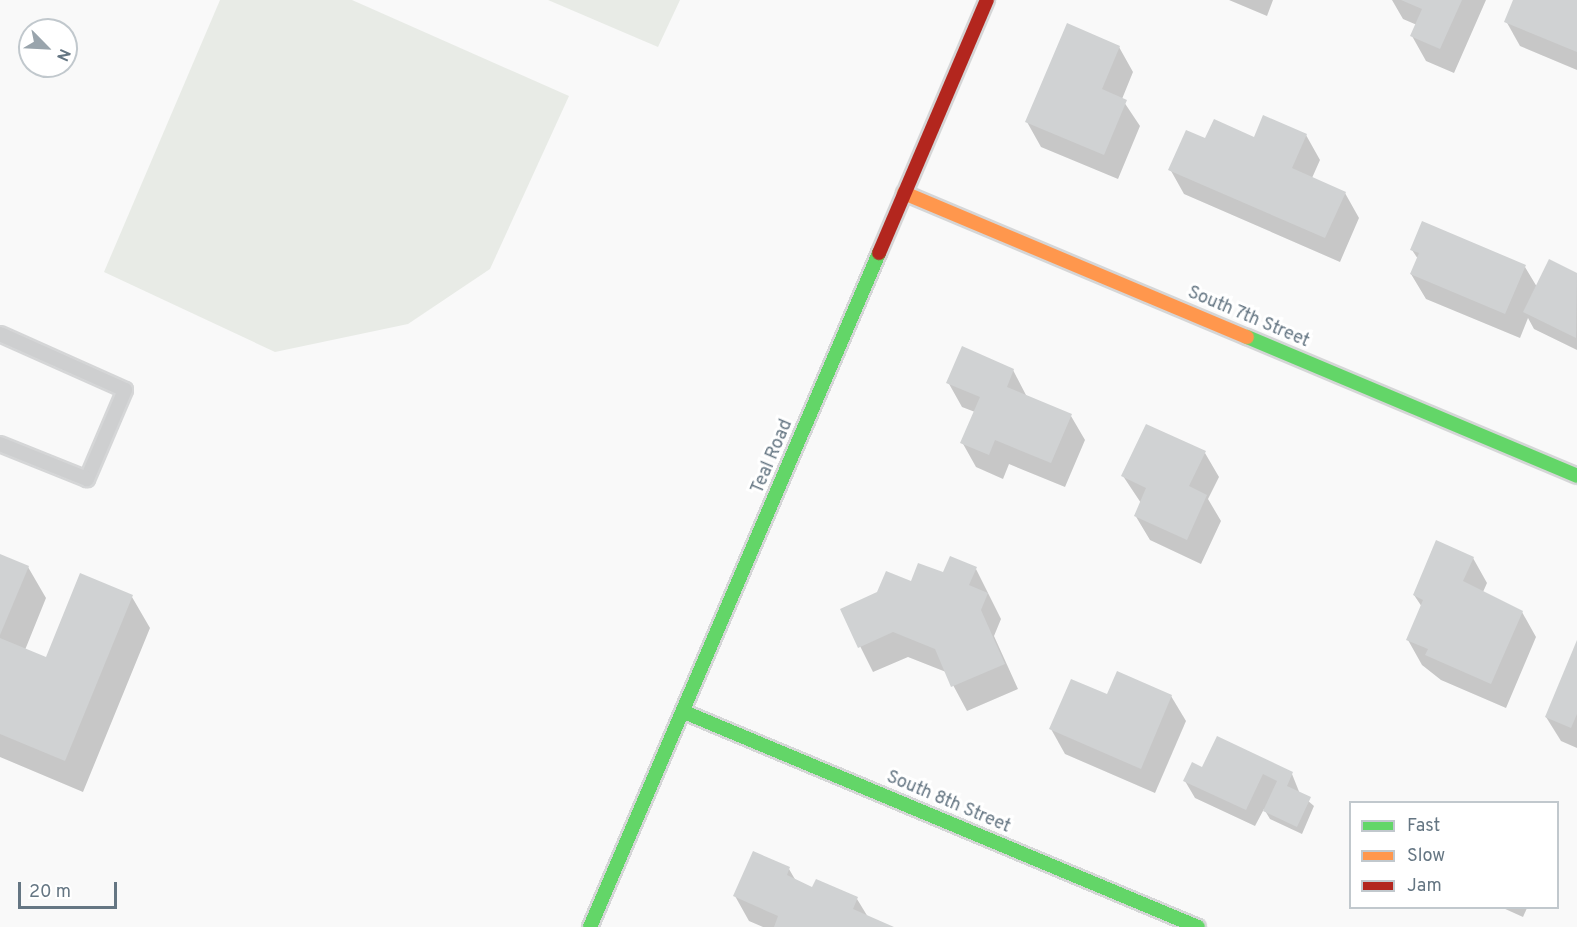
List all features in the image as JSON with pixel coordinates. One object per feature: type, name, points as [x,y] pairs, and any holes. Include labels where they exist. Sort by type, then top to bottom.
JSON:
[{"type":"street","name":"Teal Road","points":[[590,927],[987,0]]},
{"type":"street","name":"South 7th Street","points":[[904,193],[1577,476]]},
{"type":"street","name":"South 8th Street","points":[[684,712],[1198,927]]},
{"type":"lane","points":[[0,334],[125,390],[87,479],[0,444]]},
{"type":"shaded area","points":[[220,0],[352,0],[569,96],[490,269],[408,324],[275,352],[104,272]]},
{"type":"shaded area","points":[[548,0],[680,0],[658,47]]},
{"type":"building","points":[[1401,0],[1462,0],[1440,49],[1410,36],[1422,9]]},
{"type":"building","points":[[1513,0],[1577,0],[1577,52],[1504,22]]},
{"type":"building","points":[[1067,23],[1120,46],[1102,89],[1127,100],[1104,155],[1025,122]]},
{"type":"building","points":[[1263,115],[1307,134],[1292,168],[1346,192],[1325,238],[1168,170],[1186,130],[1205,138],[1214,119],[1254,137]]},
{"type":"building","points":[[1422,221],[1526,265],[1505,314],[1410,274],[1419,253],[1410,250]]},
{"type":"building","points":[[1549,259],[1577,273],[1576,338],[1523,312]]},
{"type":"building","points":[[962,346],[1014,369],[1007,387],[1072,414],[1051,463],[995,440],[989,455],[960,443],[980,397],[946,383]]},
{"type":"building","points":[[1146,424],[1206,451],[1189,486],[1207,495],[1187,540],[1134,516],[1146,488],[1121,476]]},
{"type":"building","points":[[1436,540],[1474,557],[1463,581],[1523,611],[1491,684],[1425,655],[1428,649],[1406,640],[1423,600],[1413,595]]},
{"type":"building","points":[[0,554],[29,566],[0,635]]},
{"type":"building","points":[[950,556],[977,567],[969,585],[988,593],[981,610],[1005,664],[951,687],[935,649],[893,632],[858,648],[840,609],[877,592],[886,571],[911,581],[918,563],[943,572]]},
{"type":"building","points":[[80,573],[133,595],[65,761],[0,734],[0,638],[46,657]]},
{"type":"building","points":[[1577,640],[1577,714],[1571,728],[1545,717]]},
{"type":"building","points":[[1117,671],[1172,695],[1141,769],[1049,729],[1071,679],[1107,694]]},
{"type":"building","points":[[1217,736],[1293,772],[1287,786],[1311,797],[1297,827],[1263,811],[1277,781],[1263,774],[1246,810],[1183,781],[1192,762],[1202,767]]},
{"type":"building","points":[[753,851],[790,867],[787,875],[812,887],[816,879],[858,897],[853,909],[894,927],[774,927],[778,916],[733,896]]},
{"type":"traffic: fast","points":[[590,927],[879,253]]},
{"type":"traffic: fast","points":[[1247,337],[1577,476]]},
{"type":"traffic: fast","points":[[684,712],[1198,927]]},
{"type":"traffic: slow","points":[[904,193],[1247,337]]},
{"type":"traffic: jam","points":[[879,253],[987,0]]}]
